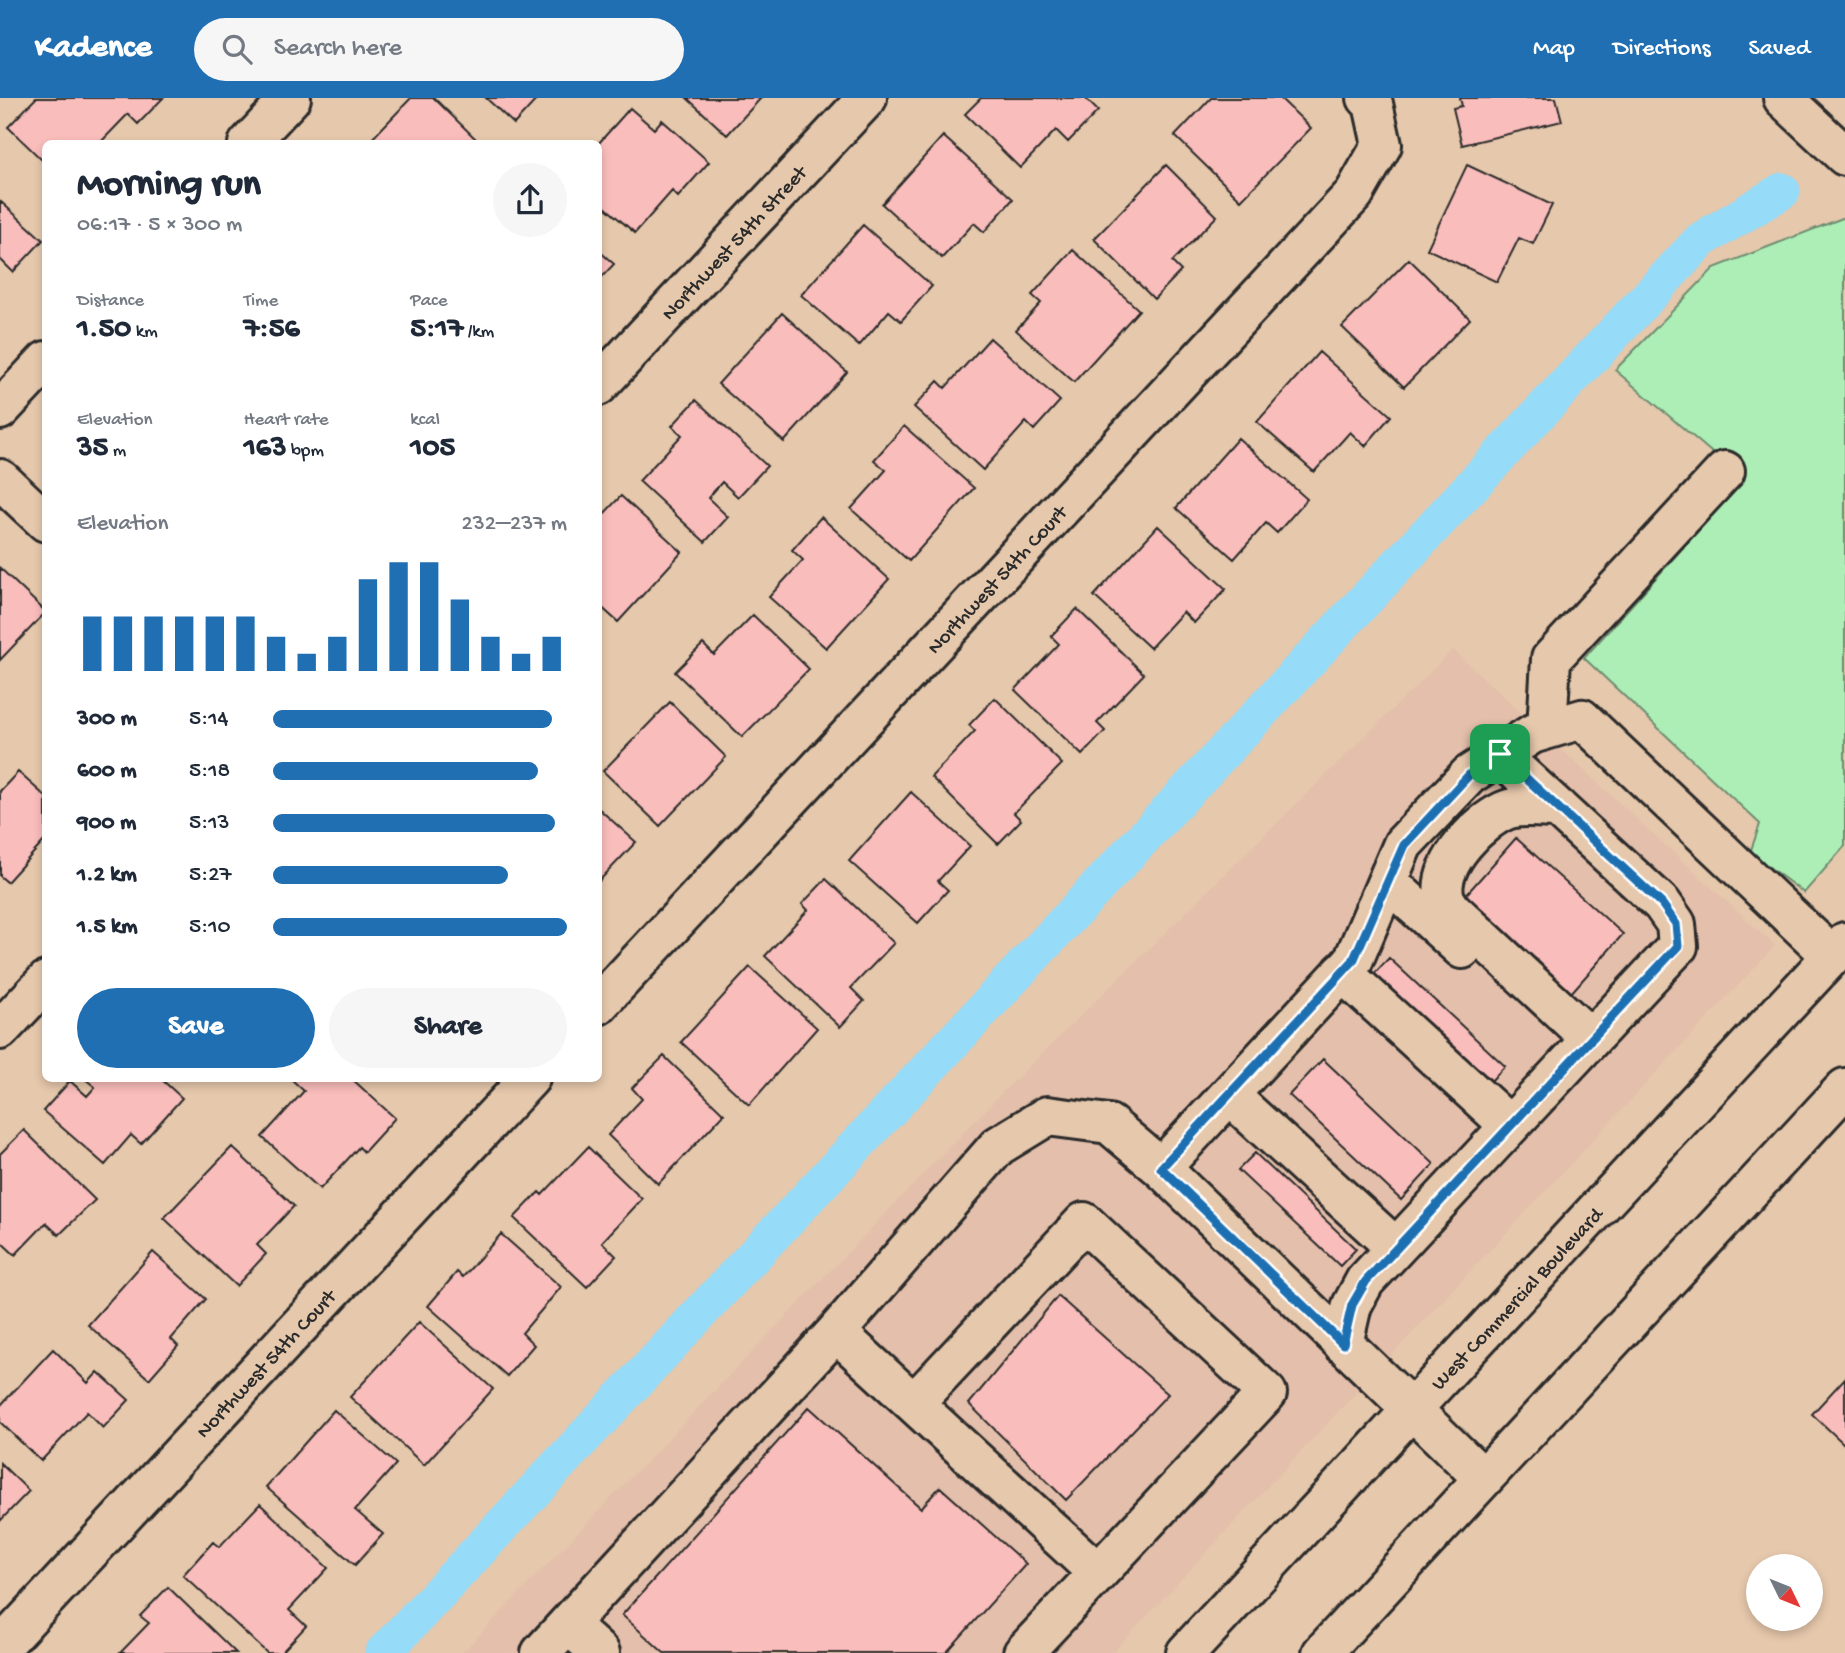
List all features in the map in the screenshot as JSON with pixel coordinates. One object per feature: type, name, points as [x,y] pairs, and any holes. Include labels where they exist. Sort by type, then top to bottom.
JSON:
[{"type":"main road","points":[[252,140],[291,98]]},
{"type":"main road","name":"Northwest 54th Street","points":[[602,382],[867,98]]},
{"type":"main road","name":"Northwest 54th Court","points":[[602,1001],[1354,194],[1382,145],[1373,104],[1367,98]]},
{"type":"main road","points":[[1783,98],[1845,156]]},
{"type":"main road","points":[[0,410],[42,365]]},
{"type":"main road","points":[[1547,729],[1551,659],[1725,471]]},
{"type":"main road","points":[[0,479],[42,518]]},
{"type":"main road","points":[[1161,1168],[1353,961],[1404,845],[1469,775],[1532,734],[1547,729],[1581,719],[1839,949]]},
{"type":"main road","points":[[1343,1344],[1352,1305],[1366,1281],[1678,946],[1676,924],[1662,904],[1500,754]]},
{"type":"main road","points":[[1558,808],[1512,808],[1487,821],[1457,852],[1446,870],[1444,894],[1451,909],[1584,1046]]},
{"type":"main road","points":[[1388,882],[1584,1046]]},
{"type":"main road","name":"West Commercial Boulevard","points":[[1186,1653],[1839,949]]},
{"type":"main road","points":[[1342,972],[1510,1126]]},
{"type":"main road","points":[[0,1030],[42,985]]},
{"type":"main road","name":"Northwest 54th Court","points":[[0,1648],[526,1082]]},
{"type":"main road","points":[[1322,1653],[1845,1088]]},
{"type":"main road","points":[[1229,1095],[1396,1248]]},
{"type":"main road","points":[[541,1653],[836,1332],[998,1146],[1048,1116],[1109,1124],[1161,1168],[1483,1478]]},
{"type":"main road","points":[[914,1403],[1084,1222],[1267,1392],[1023,1653]]},
{"type":"main road","points":[[836,1332],[1098,1573]]},
{"type":"main road","points":[[568,1623],[600,1653]]},
{"type":"shaded area","points":[[1453,650],[1775,946],[1112,1653],[462,1653],[995,1100]]},
{"type":"green space","points":[[1845,217],[1845,846],[1804,893],[1750,853],[1760,824],[1584,658],[1744,480],[1615,370],[1714,268]]},
{"type":"building","points":[[36,98],[163,98],[138,124],[128,114],[103,140],[42,140],[42,160],[8,127]]},
{"type":"building","points":[[411,98],[434,98],[477,140],[371,140]]},
{"type":"building","points":[[486,98],[538,98],[514,124]]},
{"type":"building","points":[[687,98],[761,98],[727,135]]},
{"type":"building","points":[[981,98],[1085,98],[1098,111],[1068,142],[1056,130],[1020,168],[965,114]]},
{"type":"building","points":[[1211,98],[1280,98],[1311,128],[1241,200],[1175,136]]},
{"type":"building","points":[[1460,98],[1556,98],[1562,121],[1462,145],[1453,108],[1462,106]]},
{"type":"building","points":[[630,108],[654,129],[662,120],[709,162],[678,197],[672,191],[635,233],[602,204],[602,140]]},
{"type":"building","points":[[943,136],[1013,199],[984,232],[974,223],[942,258],[882,204]]},
{"type":"building","points":[[1166,165],[1217,216],[1172,262],[1181,271],[1154,299],[1094,239]]},
{"type":"building","points":[[1467,165],[1552,205],[1533,244],[1519,238],[1497,282],[1427,249]]},
{"type":"building","points":[[0,201],[42,241],[13,272],[0,259]]},
{"type":"building","points":[[863,225],[932,286],[901,321],[889,311],[859,346],[801,295]]},
{"type":"building","points":[[1073,250],[1139,310],[1074,382],[1016,330],[1041,303],[1032,295]]},
{"type":"building","points":[[602,254],[614,264],[602,277]]},
{"type":"building","points":[[1409,259],[1470,319],[1404,387],[1342,327]]},
{"type":"building","points":[[782,313],[847,372],[784,442],[718,384]]},
{"type":"building","points":[[990,338],[1060,401],[1034,430],[1026,422],[983,470],[914,407],[938,381],[945,388]]},
{"type":"building","points":[[1319,352],[1391,416],[1365,446],[1350,432],[1314,472],[1257,422]]},
{"type":"building","points":[[696,400],[767,466],[738,497],[722,482],[708,498],[728,517],[705,542],[639,481],[682,435],[672,426]]},
{"type":"building","points":[[904,426],[974,488],[909,561],[851,509],[886,470],[874,460]]},
{"type":"building","points":[[1238,438],[1307,499],[1277,533],[1266,523],[1234,559],[1176,508]]},
{"type":"building","points":[[621,496],[682,552],[618,622],[602,608],[602,516]]},
{"type":"building","points":[[821,517],[889,579],[826,648],[769,597],[803,560],[792,550]]},
{"type":"building","points":[[1158,526],[1226,589],[1194,623],[1183,612],[1150,648],[1094,596]]},
{"type":"building","points":[[0,568],[42,608],[42,616],[0,660]]},
{"type":"building","points":[[1077,609],[1144,674],[1097,723],[1105,731],[1082,755],[1015,690],[1059,644],[1051,636]]},
{"type":"building","points":[[753,615],[809,669],[742,737],[675,672],[703,644],[714,655]]},
{"type":"building","points":[[995,698],[1062,764],[1014,813],[1021,820],[998,844],[931,777],[975,731],[969,725]]},
{"type":"building","points":[[670,702],[726,757],[660,826],[603,771]]},
{"type":"building","points":[[18,772],[42,793],[42,843],[7,882],[0,876],[0,791]]},
{"type":"building","points":[[911,792],[970,846],[938,881],[948,890],[918,923],[849,861]]},
{"type":"building","points":[[602,812],[636,842],[602,878]]},
{"type":"building","points":[[1516,838],[1623,934],[1571,993],[1464,897]]},
{"type":"building","points":[[826,879],[894,943],[851,988],[864,1001],[840,1027],[765,956],[808,910],[802,904]]},
{"type":"building","points":[[1389,958],[1505,1066],[1489,1083],[1373,975]]},
{"type":"building","points":[[750,967],[817,1028],[749,1105],[681,1042]]},
{"type":"building","points":[[664,1056],[724,1114],[658,1184],[608,1135],[642,1099],[632,1088]]},
{"type":"building","points":[[1323,1059],[1434,1164],[1401,1200],[1289,1095]]},
{"type":"building","points":[[69,1082],[87,1096],[95,1087],[89,1082],[164,1082],[182,1098],[141,1144],[131,1135],[105,1165],[43,1111]]},
{"type":"building","points":[[294,1082],[355,1082],[395,1118],[364,1152],[359,1147],[320,1189],[262,1137],[304,1091]]},
{"type":"building","points":[[24,1130],[95,1200],[59,1235],[46,1223],[15,1255],[0,1241],[0,1154]]},
{"type":"building","points":[[232,1147],[294,1206],[257,1245],[266,1254],[236,1286],[164,1218]]},
{"type":"building","points":[[588,1147],[642,1199],[602,1242],[616,1256],[587,1287],[514,1218],[539,1192],[542,1195]]},
{"type":"building","points":[[1255,1153],[1356,1249],[1340,1266],[1238,1170]]},
{"type":"building","points":[[501,1234],[561,1287],[522,1333],[534,1345],[507,1376],[428,1306],[457,1272],[463,1277]]},
{"type":"building","points":[[153,1252],[206,1299],[171,1339],[178,1346],[149,1379],[88,1325]]},
{"type":"building","points":[[1058,1296],[1168,1394],[1066,1500],[969,1404]]},
{"type":"building","points":[[419,1322],[493,1389],[424,1465],[350,1397]]},
{"type":"building","points":[[53,1349],[88,1383],[98,1372],[129,1400],[103,1428],[87,1412],[41,1461],[0,1422],[0,1406]]},
{"type":"building","points":[[1845,1378],[1845,1445],[1812,1414]]},
{"type":"building","points":[[809,1407],[921,1508],[940,1487],[1026,1564],[946,1653],[664,1653],[622,1615]]},
{"type":"building","points":[[334,1410],[396,1464],[355,1510],[383,1534],[355,1565],[266,1487]]},
{"type":"building","points":[[0,1463],[29,1491],[0,1521]]},
{"type":"building","points":[[260,1504],[328,1568],[289,1610],[306,1626],[281,1653],[267,1653],[183,1575],[213,1542],[219,1547]]},
{"type":"building","points":[[168,1587],[236,1653],[120,1653],[149,1623],[140,1616]]},
{"type":"waterway","points":[[383,1653],[1701,240],[1782,191]]},
{"type":"route","points":[[1500,754],[1662,904],[1676,924],[1678,946],[1366,1281],[1352,1305],[1343,1344],[1161,1168],[1353,961],[1404,845],[1469,775],[1500,754]]}]
